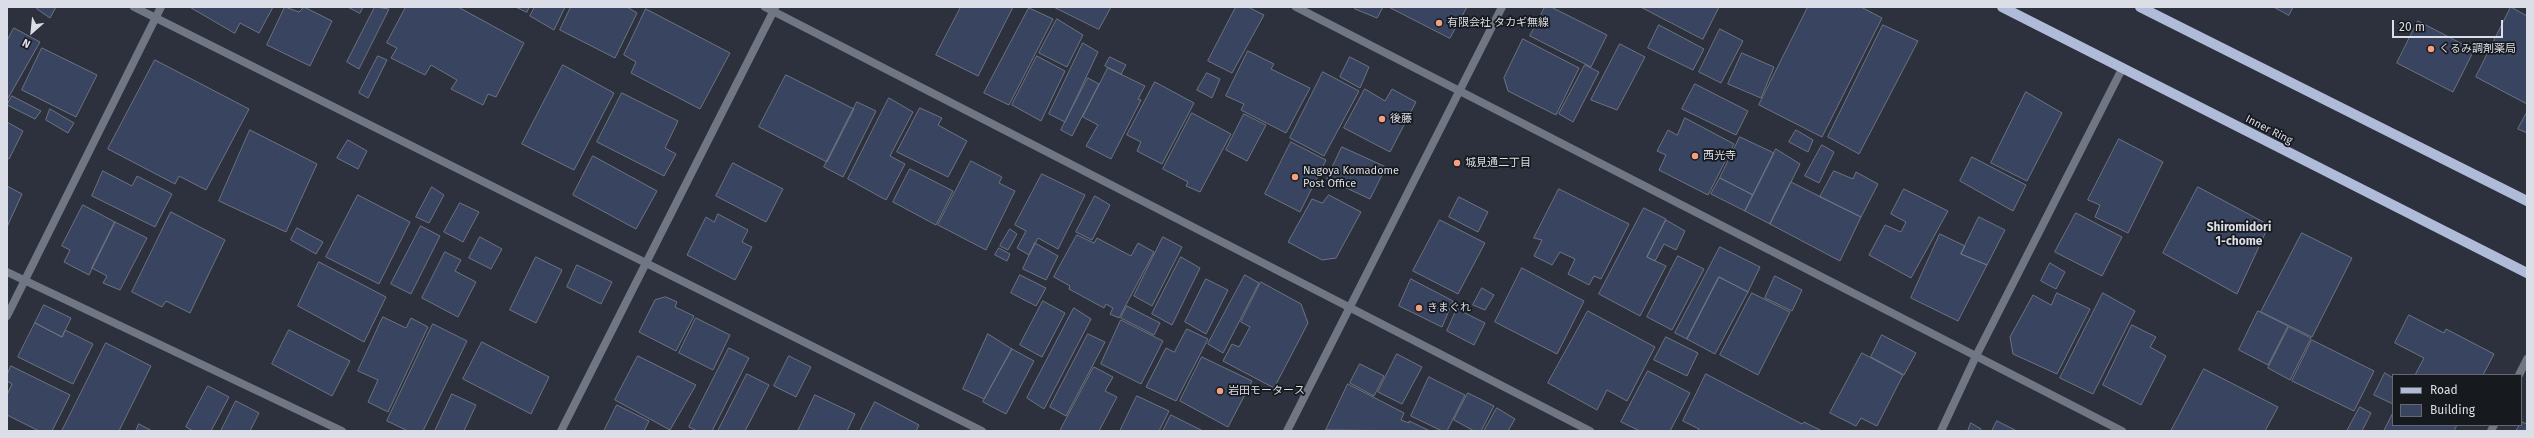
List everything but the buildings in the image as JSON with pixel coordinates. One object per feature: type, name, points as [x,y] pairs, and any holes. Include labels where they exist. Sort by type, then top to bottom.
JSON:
[{"type":"main road","name":"Inner Ring","points":[[2002,7],[2527,273]]},
{"type":"main road","points":[[2140,7],[2527,201]]},
{"type":"street","points":[[134,7],[982,431]]},
{"type":"street","points":[[7,316],[26,282],[161,7]]},
{"type":"street","points":[[765,7],[774,9],[1590,431]]},
{"type":"street","points":[[1296,7],[2122,431]]},
{"type":"street","points":[[1287,431],[1502,7]]},
{"type":"street","points":[[561,431],[774,9]]},
{"type":"street","points":[[1941,431],[1976,356],[2122,69]]},
{"type":"street","points":[[7,272],[342,431]]},
{"type":"street","points":[[2520,374],[2527,359]]},
{"type":"place","name":"有限会社 タカギ無線","points":[[1439,23]]},
{"type":"place","name":"くるみ調剤薬局","points":[[2431,49]]},
{"type":"place","name":"後藤","points":[[1382,119]]},
{"type":"place","name":"西光寺","points":[[1695,156]]},
{"type":"place","name":"城見通二丁目","points":[[1457,163]]},
{"type":"place","name":"Nagoya Komadome Post Office","points":[[1295,177]]},
{"type":"place","name":"きまぐれ","points":[[1419,308]]},
{"type":"place","name":"岩田モータース","points":[[1220,391]]},
{"type":"district","name":"Shiromidori 1-chome","points":[[2239,235]]}]
